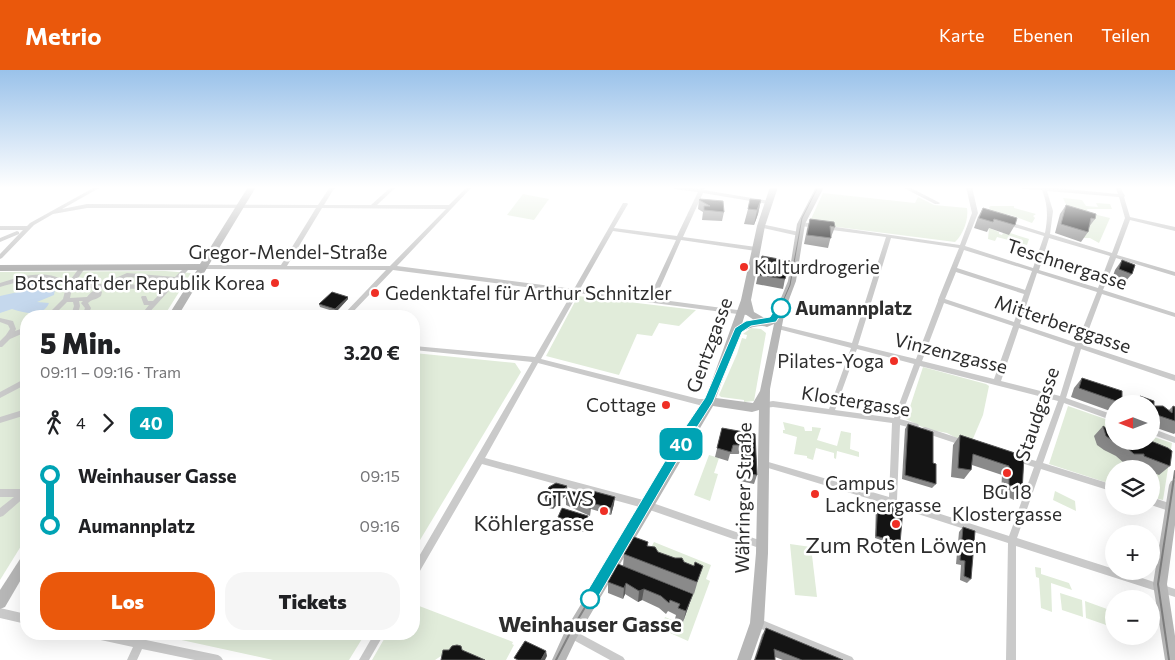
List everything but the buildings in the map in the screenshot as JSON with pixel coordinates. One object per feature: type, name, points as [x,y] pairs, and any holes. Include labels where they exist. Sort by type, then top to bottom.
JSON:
[{"type":"main road","points":[[177,310],[235,215]]},
{"type":"main road","name":"Gentzgasse","points":[[559,660],[571,634],[710,401],[736,330],[746,313],[746,300],[764,215]]},
{"type":"main road","name":"Währinger Straße","points":[[744,660],[757,623],[765,464],[763,429],[765,389],[781,311],[792,281],[801,224],[806,215]]},
{"type":"main road","name":"Gregor-Mendel-Straße","points":[[0,268],[203,267]]},
{"type":"main road","points":[[736,330],[751,324],[766,323],[776,319],[781,311]]},
{"type":"main road","points":[[746,313],[766,323],[776,331]]},
{"type":"main road","points":[[710,401],[754,407],[759,403],[765,389]]},
{"type":"main road","points":[[1172,660],[1160,589],[1175,485]]},
{"type":"main road","points":[[0,602],[20,570]]},
{"type":"street","points":[[0,257],[27,228],[49,215]]},
{"type":"street","points":[[282,268],[315,215]]},
{"type":"street","points":[[351,310],[444,215]]},
{"type":"street","points":[[420,564],[619,215]]},
{"type":"street","points":[[651,300],[691,215]]},
{"type":"street","points":[[893,502],[896,420],[961,246],[969,226],[977,215]]},
{"type":"street","points":[[997,382],[1047,236],[1052,215]]},
{"type":"street","points":[[1127,215],[1128,218],[1175,229]]},
{"type":"street","name":"Staudgasse","points":[[1011,660],[1012,540],[1079,346],[1128,218]]},
{"type":"street","points":[[996,220],[1175,274]]},
{"type":"street","name":"Teschnergasse","points":[[801,224],[961,246],[1175,314]]},
{"type":"street","points":[[760,226],[799,234]]},
{"type":"street","points":[[0,228],[27,228]]},
{"type":"street","points":[[610,229],[756,249]]},
{"type":"street","points":[[0,240],[17,233]]},
{"type":"street","points":[[830,412],[889,236]]},
{"type":"street","name":"Gregor-Mendel-Straße","points":[[203,267],[391,268],[746,313]]},
{"type":"street","points":[[55,310],[66,300],[69,286],[82,268]]},
{"type":"street","points":[[953,269],[1027,293]]},
{"type":"street","points":[[149,310],[178,280],[185,270]]},
{"type":"street","points":[[104,285],[127,274],[178,280]]},
{"type":"street","points":[[0,285],[20,279],[43,276],[60,280],[69,286],[150,287],[178,280]]},
{"type":"street","points":[[150,287],[162,297]]},
{"type":"street","points":[[144,297],[146,303],[155,303]]},
{"type":"street","points":[[66,300],[89,298],[84,305],[88,308],[87,310]]},
{"type":"street","points":[[76,300],[76,310]]},
{"type":"street","name":"Mitterberggasse","points":[[941,300],[1175,378]]},
{"type":"street","points":[[0,320],[8,321],[13,329],[0,345]]},
{"type":"street","name":"Vinzenzgasse","points":[[776,331],[854,345],[1062,399],[1105,415]]},
{"type":"street","points":[[0,340],[20,332]]},
{"type":"street","points":[[420,349],[536,360],[699,402],[710,401]]},
{"type":"street","points":[[0,395],[20,384]]},
{"type":"street","name":"Klostergasse","points":[[764,405],[773,404],[896,420],[975,446]]},
{"type":"street","points":[[0,420],[20,414]]},
{"type":"street","points":[[1160,434],[1175,440]]},
{"type":"street","points":[[1010,457],[1105,486]]},
{"type":"street","points":[[480,460],[647,505],[762,545]]},
{"type":"street","points":[[765,464],[893,502],[1175,593]]},
{"type":"street","points":[[0,493],[20,492]]},
{"type":"street","points":[[0,513],[20,497]]},
{"type":"street","points":[[1160,504],[1173,508]]},
{"type":"street","points":[[0,613],[20,618]]},
{"type":"street","points":[[757,623],[849,660]]},
{"type":"street","points":[[571,634],[620,660]]},
{"type":"street","points":[[132,660],[141,640]]},
{"type":"street","points":[[149,640],[218,660]]},
{"type":"street","points":[[364,660],[376,640]]},
{"type":"green space","points":[[507,215],[538,215],[534,220]]},
{"type":"green space","points":[[813,215],[967,215],[963,231],[955,242],[814,224],[810,221]]},
{"type":"green space","points":[[1008,215],[1035,215],[1033,216],[1035,218],[1032,223]]},
{"type":"green space","points":[[1071,215],[1095,215],[1110,218],[1099,243],[1090,238],[1082,238]]},
{"type":"green space","points":[[989,228],[1002,235],[1003,233],[1010,233],[1029,239],[1027,245],[997,237],[995,241],[988,239]]},
{"type":"green space","points":[[165,271],[191,273],[168,310],[20,310],[20,548],[0,580],[0,272]]},
{"type":"green space","points":[[578,296],[696,310],[679,326],[659,323],[652,336],[637,334],[619,375],[546,356]]},
{"type":"green space","points":[[751,328],[761,329],[766,333],[754,401],[744,402],[744,400],[721,397],[719,395],[742,338],[746,339],[747,335],[743,334]]},
{"type":"green space","points":[[420,354],[515,363],[521,372],[420,540]]},
{"type":"green space","points":[[923,367],[989,386],[983,415],[972,441],[958,439],[947,433],[926,429],[906,419]]},
{"type":"green space","points":[[1068,406],[1105,419],[1105,450],[1160,450],[1160,439],[1172,443],[1163,500],[1160,499],[1160,460],[1105,460],[1105,482],[1049,464]]},
{"type":"green space","points":[[783,422],[804,427],[805,431],[812,431],[812,427],[821,428],[817,440],[837,446],[841,431],[851,433],[850,449],[859,452],[859,457],[837,451],[836,459],[834,458],[834,453],[816,448],[813,460],[807,458],[807,456],[794,454],[797,437],[783,433],[783,430],[785,430]]},
{"type":"green space","points":[[709,455],[719,458],[714,473],[718,474],[710,501],[694,495]]},
{"type":"green space","points":[[1055,491],[1075,501],[1076,511],[1053,500]]},
{"type":"green space","points":[[654,542],[711,565],[706,579],[710,581],[688,641],[661,629],[665,617],[672,620],[671,624],[681,628],[699,577],[647,555]]},
{"type":"green space","points":[[790,544],[811,547],[817,597],[795,595]]},
{"type":"green space","points":[[1035,567],[1041,568],[1041,574],[1069,583],[1072,590],[1051,583],[1052,612],[1041,608],[1039,578],[1036,577]]},
{"type":"green space","points":[[1060,593],[1082,600],[1083,617],[1062,610]]},
{"type":"green space","points":[[1085,601],[1105,608],[1105,625],[1086,618]]},
{"type":"green space","points":[[420,606],[513,642],[512,644],[514,645],[506,660],[483,660],[460,649],[444,654],[435,660],[372,660],[384,640],[420,640]]},
{"type":"green space","points":[[181,640],[361,640],[349,660],[273,660]]},
{"type":"water","points":[[34,281],[50,284],[55,289],[54,295],[37,302],[49,303],[46,308],[43,310],[20,311],[12,309],[0,313],[0,296],[18,292],[22,286]]},
{"type":"tram line","points":[[666,469],[710,399],[738,330],[749,323],[773,319],[777,315],[790,285],[804,215]]},
{"type":"tram line","name":"40","points":[[590,599],[690,429],[710,400],[738,330],[749,323],[773,320],[781,308]]},
{"type":"tram line","points":[[556,660],[571,631],[667,468]]},
{"type":"tram line","points":[[1169,660],[1158,584],[1175,471]]},
{"type":"place","name":"Kulturdrogerie","points":[[744,267]]},
{"type":"place","name":"Botschaft der Republik Korea","points":[[275,283]]},
{"type":"place","name":"Gedenktafel für Arthur Schnitzler","points":[[375,293]]},
{"type":"place","name":"Aumannplatz","points":[[781,308]]},
{"type":"place","name":"Pilates-Yoga","points":[[894,361]]},
{"type":"place","name":"Cottage","points":[[666,405]]},
{"type":"place","name":"BG 18 Klostergasse","points":[[1007,473]]},
{"type":"place","name":"Campus Lacknergasse","points":[[815,494]]},
{"type":"place","name":"GTVS Köhlergasse","points":[[604,511]]},
{"type":"place","name":"Zum Roten Löwen","points":[[896,524]]},
{"type":"place","name":"Weinhauser Gasse","points":[[590,599]]}]
